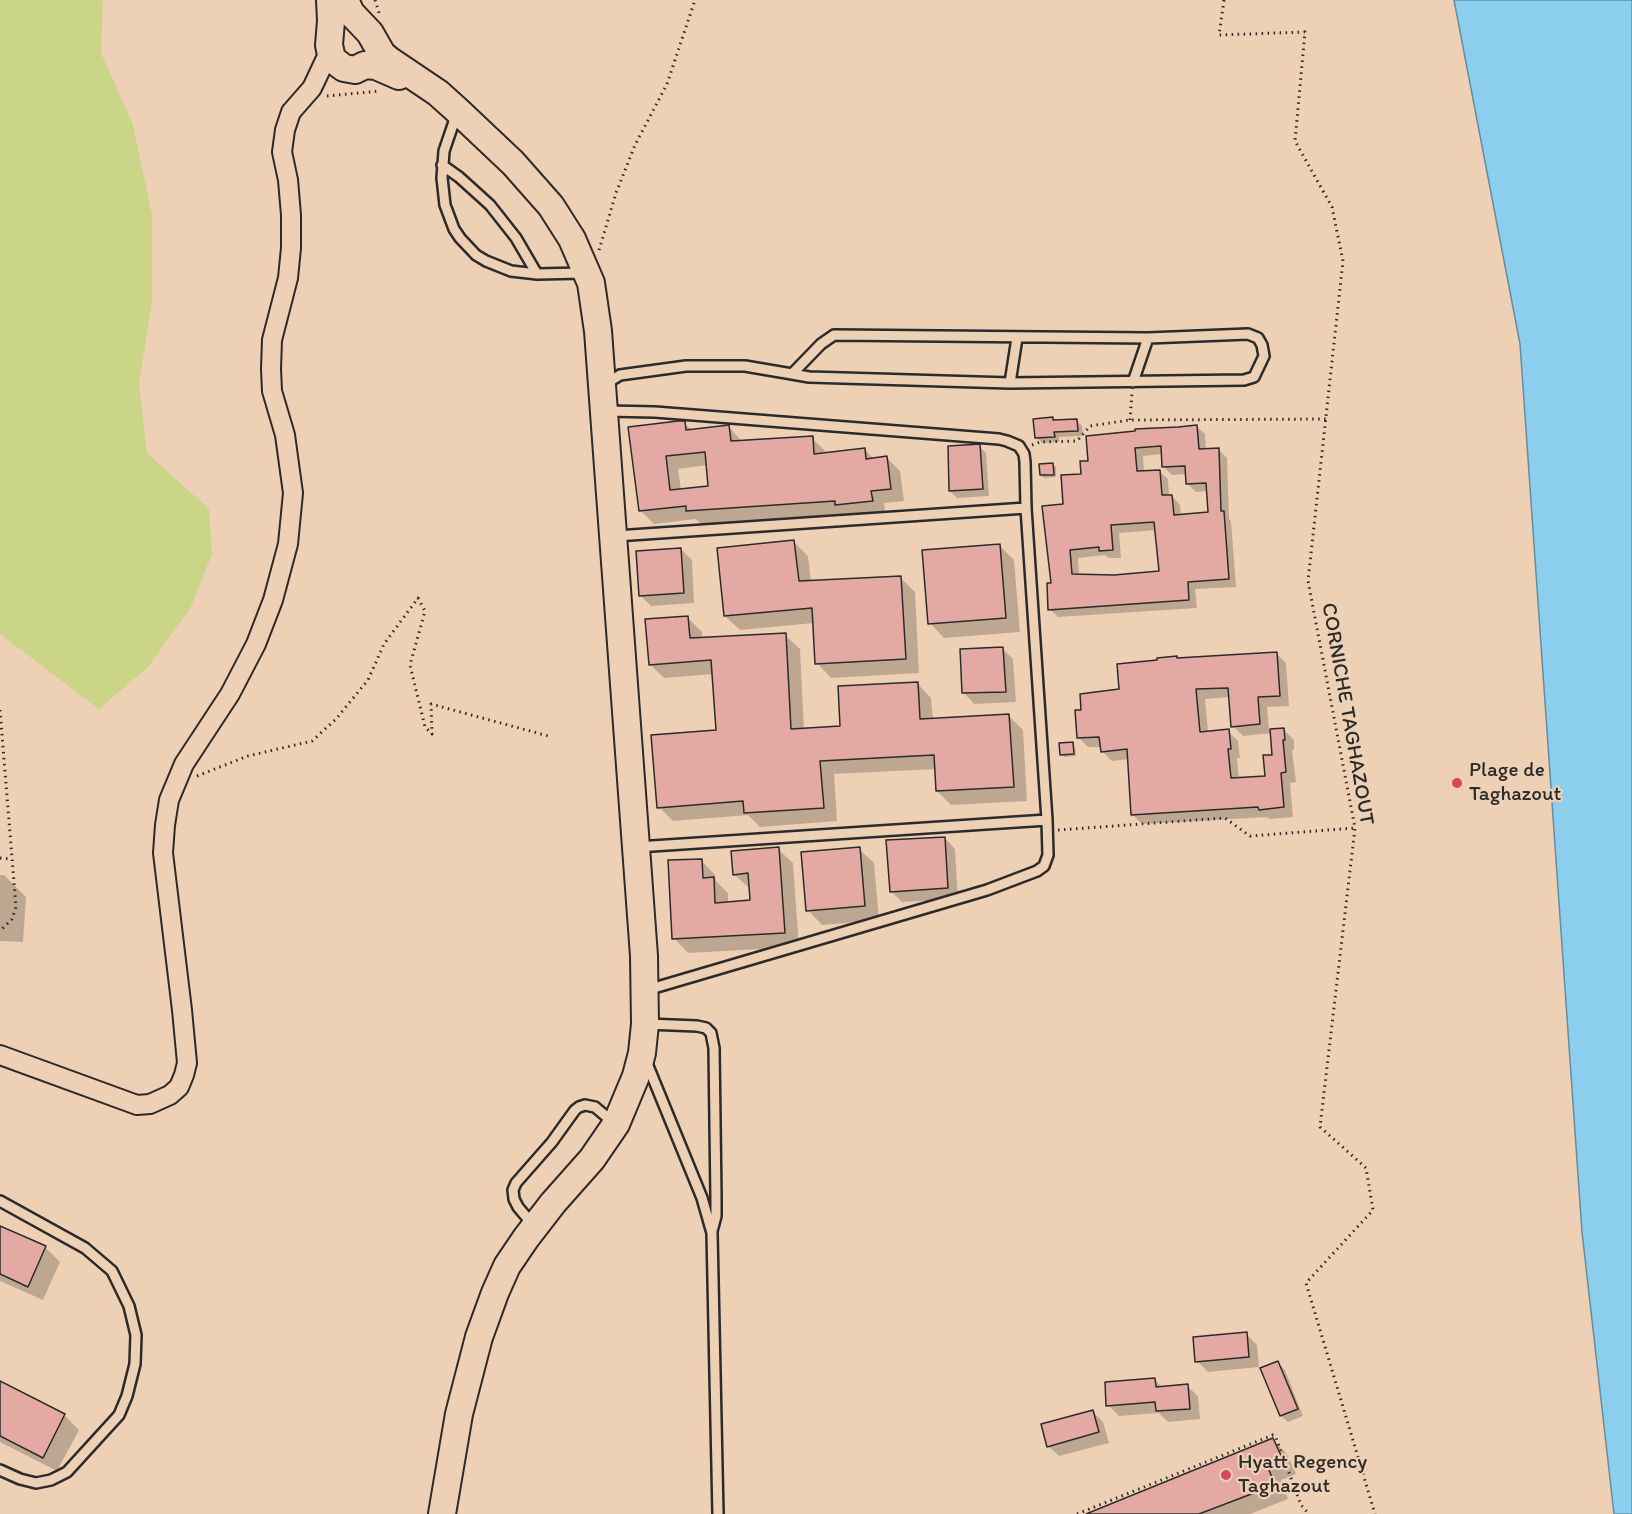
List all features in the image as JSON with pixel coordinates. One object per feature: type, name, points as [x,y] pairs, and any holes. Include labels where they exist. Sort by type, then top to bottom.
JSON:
[{"type":"street","points":[[330,0],[351,49],[385,69],[438,93],[513,163],[551,206],[572,239],[589,278],[598,331],[603,398],[645,991],[642,1053],[636,1076],[616,1124],[592,1159],[534,1226],[507,1266],[495,1293],[479,1337],[459,1414],[442,1514]]},
{"type":"street","points":[[0,1054],[137,1104],[160,1101],[170,1095],[179,1087],[187,1063],[163,853],[169,800],[184,764],[230,694],[256,644],[273,600],[288,544],[293,493],[285,435],[272,391],[272,340],[288,278],[291,248],[291,215],[282,152],[285,130],[291,112],[317,93],[351,49],[351,13],[345,0]]},
{"type":"lane","points":[[458,111],[448,138],[442,165],[445,205],[454,229],[467,247],[486,261],[524,273],[589,278]]},
{"type":"lane","points":[[442,165],[475,190],[497,213],[516,238],[537,274]]},
{"type":"lane","points":[[645,991],[987,890],[1037,872],[1046,862],[1048,825],[1026,508],[1025,462],[1022,449],[1015,443],[999,439],[655,412],[603,398],[620,375],[686,366],[745,366],[792,374],[809,376],[1010,383],[1244,380],[1254,377],[1264,356],[1262,345],[1257,338],[1248,334],[1148,338],[834,335],[821,344],[792,374]]},
{"type":"lane","points":[[1010,383],[1017,338]]},
{"type":"lane","points":[[1133,382],[1148,338]]},
{"type":"lane","points":[[612,536],[1026,508]]},
{"type":"lane","points":[[636,848],[1048,825]]},
{"type":"lane","points":[[645,1024],[706,1028],[711,1033],[714,1048],[716,1216],[712,1233],[718,1514]]},
{"type":"lane","points":[[642,1053],[702,1198],[712,1233]]},
{"type":"lane","points":[[534,1226],[514,1199],[513,1190],[516,1183],[545,1151],[579,1107],[585,1105],[595,1107],[616,1124]]},
{"type":"lane","points":[[0,1201],[85,1248],[112,1271],[129,1306],[136,1335],[135,1365],[128,1396],[119,1415],[67,1472],[51,1480],[36,1483],[0,1470]]},
{"type":"path","points":[[589,278],[616,193],[635,145],[666,84],[695,0]]},
{"type":"path","name":"CORNICHE TAGHAZOUT","points":[[1224,0],[1219,35],[1305,33],[1295,141],[1332,207],[1344,261],[1308,581],[1355,828],[1320,1127],[1366,1168],[1373,1210],[1306,1283],[1375,1514]]},
{"type":"path","points":[[317,93],[328,95],[381,90]]},
{"type":"path","points":[[1130,420],[1133,382]]},
{"type":"path","points":[[1022,449],[1040,442],[1077,441],[1090,426],[1130,420],[1326,419]]},
{"type":"path","points":[[177,780],[206,774],[248,756],[312,741],[336,719],[368,680],[384,644],[418,598],[425,611],[410,665],[425,727],[432,734],[431,704],[552,737]]},
{"type":"path","points":[[0,710],[16,907],[7,927],[0,931]]},
{"type":"path","points":[[1048,825],[1225,818],[1250,836],[1355,828]]},
{"type":"path","points":[[0,858],[11,859]]},
{"type":"path","points":[[1077,1514],[1273,1435],[1300,1505],[1309,1514]]},
{"type":"green space","points":[[0,0],[103,0],[101,53],[132,122],[152,214],[152,303],[139,383],[147,453],[209,509],[212,554],[190,609],[148,667],[99,709],[0,634]]},
{"type":"water","points":[[1454,0],[1632,0],[1632,1514],[1614,1514],[1582,1232],[1520,344]]},
{"type":"building","points":[[1053,417],[1053,420],[1077,419],[1078,431],[1054,432],[1055,437],[1035,438],[1033,419]]},
{"type":"building","points":[[685,421],[686,430],[729,425],[731,441],[813,436],[814,454],[865,448],[866,459],[887,456],[891,489],[871,491],[873,501],[835,505],[835,501],[686,511],[686,506],[639,511],[628,427]],"holes":[[[705,452],[708,486],[670,490],[666,456]]]},
{"type":"building","points":[[1197,425],[1199,449],[1219,448],[1221,511],[1224,511],[1229,579],[1188,582],[1189,600],[1048,610],[1047,583],[1051,583],[1042,506],[1063,504],[1061,475],[1081,474],[1080,461],[1088,461],[1086,436],[1135,431],[1135,429]],"holes":[[[1161,446],[1162,467],[1185,466],[1186,484],[1206,483],[1208,512],[1174,515],[1172,495],[1162,495],[1160,470],[1137,471],[1135,448]],[[1154,522],[1159,571],[1114,575],[1072,574],[1070,550],[1099,547],[1099,551],[1113,550],[1111,525]]]},
{"type":"building","points":[[980,444],[983,489],[949,491],[948,446]]},
{"type":"building","points":[[1053,463],[1054,475],[1040,475],[1039,464]]},
{"type":"building","points":[[794,540],[799,581],[901,576],[906,659],[815,664],[812,608],[724,616],[717,548]]},
{"type":"building","points":[[1000,544],[1006,618],[928,624],[922,550]]},
{"type":"building","points":[[681,548],[684,593],[639,596],[636,551]]},
{"type":"building","points":[[688,616],[690,638],[786,633],[791,729],[840,726],[838,686],[918,682],[920,719],[1009,714],[1014,787],[936,791],[934,755],[820,761],[824,808],[744,813],[743,801],[657,808],[651,735],[716,730],[711,660],[649,665],[645,619]]},
{"type":"building","points":[[1003,647],[1006,692],[962,693],[960,649]]},
{"type":"building","points":[[1277,652],[1280,696],[1258,697],[1260,724],[1231,727],[1228,688],[1196,689],[1200,732],[1229,729],[1231,749],[1228,749],[1231,778],[1265,776],[1263,755],[1272,755],[1270,729],[1284,728],[1286,772],[1281,773],[1284,807],[1131,815],[1127,749],[1101,752],[1099,737],[1077,738],[1075,710],[1081,710],[1080,694],[1119,689],[1117,664],[1177,656],[1177,658]]},
{"type":"building","points":[[1073,742],[1074,754],[1060,755],[1059,743]]},
{"type":"building","points":[[945,837],[948,888],[890,892],[886,840]]},
{"type":"building","points":[[779,847],[785,933],[672,939],[668,860],[702,859],[703,878],[714,877],[715,903],[750,900],[748,873],[733,875],[731,851]]},
{"type":"building","points":[[860,847],[865,906],[806,911],[801,852]]},
{"type":"building","points":[[0,1226],[46,1246],[28,1287],[0,1274]]},
{"type":"building","points":[[1247,1332],[1249,1357],[1195,1362],[1193,1337]]},
{"type":"building","points":[[1278,1361],[1298,1409],[1280,1416],[1260,1368]]},
{"type":"building","points":[[1155,1378],[1156,1387],[1188,1384],[1190,1409],[1156,1411],[1155,1402],[1106,1406],[1105,1382]]},
{"type":"building","points":[[0,1381],[65,1414],[43,1458],[0,1436]]},
{"type":"building","points":[[1093,1410],[1099,1432],[1047,1447],[1041,1424]]},
{"type":"building","name":"Hyatt Regency Taghazout","points":[[1273,1438],[1283,1460],[1267,1465],[1275,1485],[1199,1514],[1086,1514]]},
{"type":"place","name":"Plage de Taghazout","points":[[1457,783]]},
{"type":"place","name":"Hyatt Regency Taghazout","points":[[1226,1475]]}]
